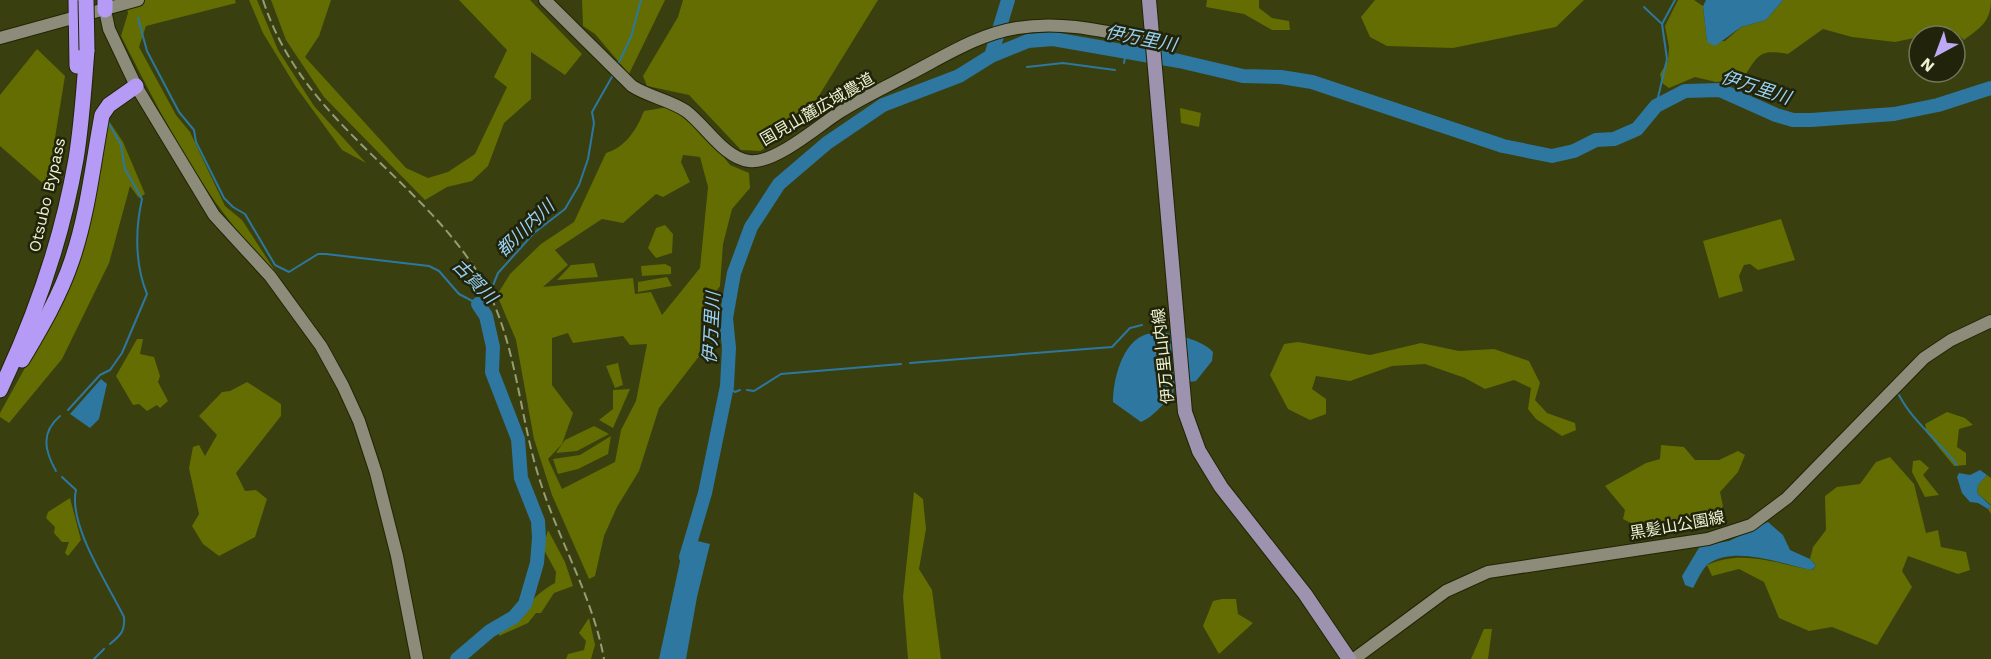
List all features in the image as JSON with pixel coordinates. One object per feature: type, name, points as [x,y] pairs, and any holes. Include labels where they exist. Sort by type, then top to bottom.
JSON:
[{"type":"highway","points":[[46,276],[54,210],[66,164],[72,121],[78,16],[76,0]]},
{"type":"highway","name":"Otsubo Bypass","points":[[0,390],[28,328],[63,218],[76,159],[87,50],[86,0]]},
{"type":"highway","points":[[0,399],[48,317],[72,260],[88,198],[102,115],[109,105],[136,86]]},
{"type":"main road","name":"伊万里山内線","points":[[1149,0],[1176,331],[1185,412],[1198,451],[1221,487],[1305,594],[1352,659]]},
{"type":"street","points":[[0,38],[78,16],[105,5],[138,0]]},
{"type":"street","name":"国見山麓広域農道","points":[[544,0],[626,82],[647,95],[683,109],[704,126],[729,152],[751,162],[762,160],[784,149],[841,111],[977,40],[1017,28],[1076,26],[1152,43]]},
{"type":"street","points":[[105,5],[109,29],[136,86],[214,215],[270,276],[321,346],[343,386],[359,421],[376,473],[400,567],[417,659]]},
{"type":"street","name":"黒髪山公園線","points":[[1352,659],[1446,591],[1488,572],[1708,539],[1750,525],[1787,498],[1924,358],[1951,339],[1991,321]]},
{"type":"green space","points":[[125,0],[235,0],[236,3],[146,26],[139,47],[176,115],[190,132],[225,206],[242,220],[279,277],[230,221],[172,133],[121,36],[128,13]]},
{"type":"green space","points":[[249,0],[257,0],[278,50],[314,106],[366,163],[342,150],[296,87],[263,33]]},
{"type":"green space","points":[[271,0],[331,0],[319,36],[305,57],[406,168],[428,178],[448,172],[475,154],[507,87],[494,77],[507,50],[459,0],[530,0],[582,54],[565,75],[531,52],[531,99],[504,123],[488,166],[472,181],[447,187],[425,200],[324,97],[286,40]]},
{"type":"green space","points":[[582,0],[665,0],[629,74],[595,34],[583,26]]},
{"type":"green space","points":[[683,0],[878,0],[799,128],[760,151],[741,150],[689,95],[647,86],[643,76],[678,17]]},
{"type":"green space","points":[[1207,0],[1259,0],[1259,8],[1272,18],[1289,21],[1290,30],[1272,30],[1244,14],[1206,7]]},
{"type":"green space","points":[[1375,0],[1584,0],[1556,27],[1453,48],[1387,46],[1370,37],[1361,17]]},
{"type":"green space","points":[[1678,0],[1694,0],[1703,6],[1707,42],[1725,41],[1741,27],[1766,20],[1783,0],[1991,0],[1987,19],[1967,38],[1967,24],[1907,24],[1907,40],[1895,42],[1852,37],[1823,29],[1788,54],[1771,52],[1760,56],[1743,79],[1716,82],[1695,77],[1669,88],[1662,83],[1660,74],[1668,61],[1669,47],[1665,26]]},
{"type":"green space","points":[[37,49],[65,76],[47,187],[0,146],[0,95]]},
{"type":"green space","points":[[668,107],[702,129],[730,165],[749,173],[750,188],[732,209],[723,244],[720,286],[701,314],[700,355],[659,408],[639,471],[617,507],[604,536],[595,576],[589,579],[552,495],[534,439],[516,340],[497,295],[510,274],[541,244],[574,222],[606,153],[625,142],[644,111]],"holes":[[[683,155],[700,157],[708,187],[700,268],[662,315],[651,292],[635,294],[633,278],[543,287],[568,265],[555,250],[602,219],[623,223],[656,194],[663,197],[690,182],[681,162]],[[568,333],[573,343],[623,336],[630,345],[647,344],[636,401],[621,430],[615,462],[562,489],[548,459],[562,444],[573,413],[552,385],[552,338]]]},
{"type":"green space","points":[[1180,108],[1201,113],[1199,127],[1181,123]]},
{"type":"green space","points":[[107,118],[123,142],[145,194],[139,198],[130,186],[109,263],[62,359],[9,423],[0,417],[0,413],[52,319]]},
{"type":"green space","points":[[1781,219],[1795,260],[1758,270],[1750,264],[1744,265],[1739,276],[1743,291],[1719,298],[1703,241]]},
{"type":"green space","points":[[665,225],[673,234],[672,253],[656,258],[648,248],[656,228]]},
{"type":"green space","points":[[594,263],[598,277],[557,280],[571,265]]},
{"type":"green space","points":[[665,264],[671,267],[671,274],[642,276],[641,266]]},
{"type":"green space","points":[[667,277],[672,286],[638,292],[638,282]]},
{"type":"green space","points":[[137,339],[143,339],[140,354],[154,357],[160,376],[158,382],[168,401],[160,408],[157,405],[147,411],[139,404],[133,405],[116,376]]},
{"type":"green space","points":[[1298,342],[1370,355],[1421,343],[1459,351],[1494,349],[1529,361],[1540,383],[1535,400],[1547,413],[1575,423],[1576,430],[1562,436],[1536,419],[1528,409],[1531,388],[1514,380],[1485,389],[1465,378],[1425,364],[1392,366],[1350,381],[1316,376],[1312,389],[1326,399],[1326,414],[1310,420],[1288,409],[1270,375],[1284,344]]},
{"type":"green space","points":[[618,363],[623,385],[615,388],[606,366]]},
{"type":"green space","points":[[247,382],[281,404],[281,416],[236,473],[245,491],[256,490],[267,499],[255,537],[219,556],[203,544],[192,526],[199,514],[189,468],[193,447],[199,445],[205,456],[217,435],[199,416],[222,392],[230,391]]},
{"type":"green space","points":[[630,389],[613,428],[599,420],[613,409],[613,390]]},
{"type":"green space","points":[[1947,412],[1965,418],[1973,425],[1959,429],[1957,447],[1966,453],[1966,465],[1954,466],[1927,433],[1925,424]]},
{"type":"green space","points":[[594,426],[609,434],[577,451],[556,453],[565,440]]},
{"type":"green space","points":[[611,436],[608,454],[578,469],[558,474],[553,459],[580,455]]},
{"type":"green space","points":[[1661,445],[1684,447],[1695,460],[1719,460],[1738,451],[1745,455],[1738,472],[1720,492],[1723,506],[1707,529],[1641,528],[1623,519],[1625,510],[1605,486],[1646,463],[1660,459]]},
{"type":"green space","points":[[1890,457],[1914,484],[1926,533],[1938,530],[1941,547],[1966,552],[1970,570],[1958,574],[1908,556],[1902,571],[1912,587],[1877,645],[1832,627],[1809,631],[1779,618],[1764,582],[1739,569],[1712,576],[1707,565],[1733,558],[1759,559],[1812,570],[1816,566],[1810,559],[1813,547],[1826,530],[1825,496],[1837,487],[1860,484],[1876,462]]},
{"type":"green space","points":[[1920,460],[1929,468],[1923,475],[1939,495],[1925,497],[1912,472],[1913,461]]},
{"type":"green space","points":[[1987,475],[1991,478],[1991,505],[1977,493],[1978,485]]},
{"type":"green space","points":[[914,492],[923,499],[926,529],[919,569],[932,590],[941,659],[908,659],[903,597]]},
{"type":"green space","points":[[70,498],[81,540],[68,556],[65,553],[69,542],[62,542],[54,533],[55,527],[46,518],[48,512]]},
{"type":"green space","points":[[548,530],[565,562],[573,586],[554,593],[541,613],[536,613],[528,623],[499,636],[500,627],[555,583],[556,572],[543,548]]},
{"type":"green space","points":[[1236,599],[1238,614],[1253,623],[1219,654],[1203,626],[1213,601]]},
{"type":"green space","points":[[589,618],[595,645],[591,659],[566,659],[568,654],[584,650],[586,641],[579,633]]},
{"type":"green space","points":[[1484,629],[1492,629],[1488,659],[1471,659]]},
{"type":"water","points":[[1706,0],[1783,0],[1766,20],[1741,27],[1715,46],[1707,42],[1703,6]]},
{"type":"water","points":[[1166,333],[1203,344],[1213,352],[1212,361],[1196,381],[1175,384],[1172,398],[1141,422],[1113,402],[1117,373],[1125,353],[1138,338],[1147,334]]},
{"type":"water","points":[[101,379],[107,384],[99,419],[90,428],[70,414]]},
{"type":"water","points":[[1980,470],[1987,475],[1978,485],[1977,493],[1991,506],[1988,509],[1978,503],[1970,502],[1962,493],[1957,477],[1959,473],[1970,475]]},
{"type":"water","points":[[1768,522],[1783,535],[1790,550],[1810,559],[1816,566],[1811,570],[1773,560],[1731,556],[1708,564],[1693,588],[1685,585],[1682,576],[1700,546],[1729,541]]},
{"type":"water","points":[[685,538],[710,544],[697,597],[686,659],[659,659]]},
{"type":"waterway","name":"都川内川","points":[[618,64],[631,37],[641,0]]},
{"type":"waterway","points":[[991,56],[1008,0]]},
{"type":"waterway","points":[[1656,106],[1667,59],[1662,24],[1675,0]]},
{"type":"waterway","points":[[1644,7],[1662,24]]},
{"type":"waterway","name":"古賀川","points":[[138,18],[147,51],[179,112],[194,130],[196,142],[224,198],[245,214],[275,265],[289,272],[318,254],[326,254],[429,266],[439,271],[459,294],[478,304],[491,290],[498,273],[534,233],[565,209],[579,185],[588,159],[594,123],[592,112],[613,75]]},
{"type":"waterway","name":"伊万里川","points":[[686,557],[705,493],[727,386],[729,348],[726,318],[734,273],[751,227],[779,184],[827,143],[883,105],[959,76],[991,56],[1028,41],[1053,39],[1179,61],[1243,76],[1281,77],[1312,82],[1503,146],[1552,156],[1574,151],[1596,140],[1614,139],[1637,129],[1656,106],[1685,91],[1720,90],[1776,115],[1793,120],[1811,120],[1894,114],[1938,105],[1991,88]]},
{"type":"waterway","points":[[1124,63],[1126,52]]},
{"type":"waterway","points":[[1027,67],[1063,63],[1115,70]]},
{"type":"waterway","points":[[68,410],[100,375],[110,370],[122,353],[147,294],[140,271],[137,247],[142,199],[125,169],[121,145],[108,122]]},
{"type":"waterway","name":"古賀川","points":[[457,659],[490,631],[514,617],[525,604],[537,563],[539,538],[538,521],[521,478],[518,439],[492,372],[493,347],[486,316],[478,304]]},
{"type":"waterway","points":[[910,363],[1112,347],[1130,328],[1142,325]]},
{"type":"waterway","points":[[747,390],[754,391],[781,374],[901,364]]},
{"type":"waterway","points":[[727,386],[735,392],[740,390]]},
{"type":"waterway","points":[[1899,395],[1911,414],[1957,465]]},
{"type":"waterway","points":[[56,471],[46,442],[50,428],[60,416]]},
{"type":"waterway","points":[[62,477],[76,490],[75,504],[83,537],[124,617],[122,632],[110,644]]},
{"type":"waterway","points":[[94,659],[104,649]]},
{"type":"railway","points":[[263,0],[280,41],[302,77],[356,139],[444,228],[470,261],[486,287],[507,341],[541,484],[592,614],[604,659]]}]
